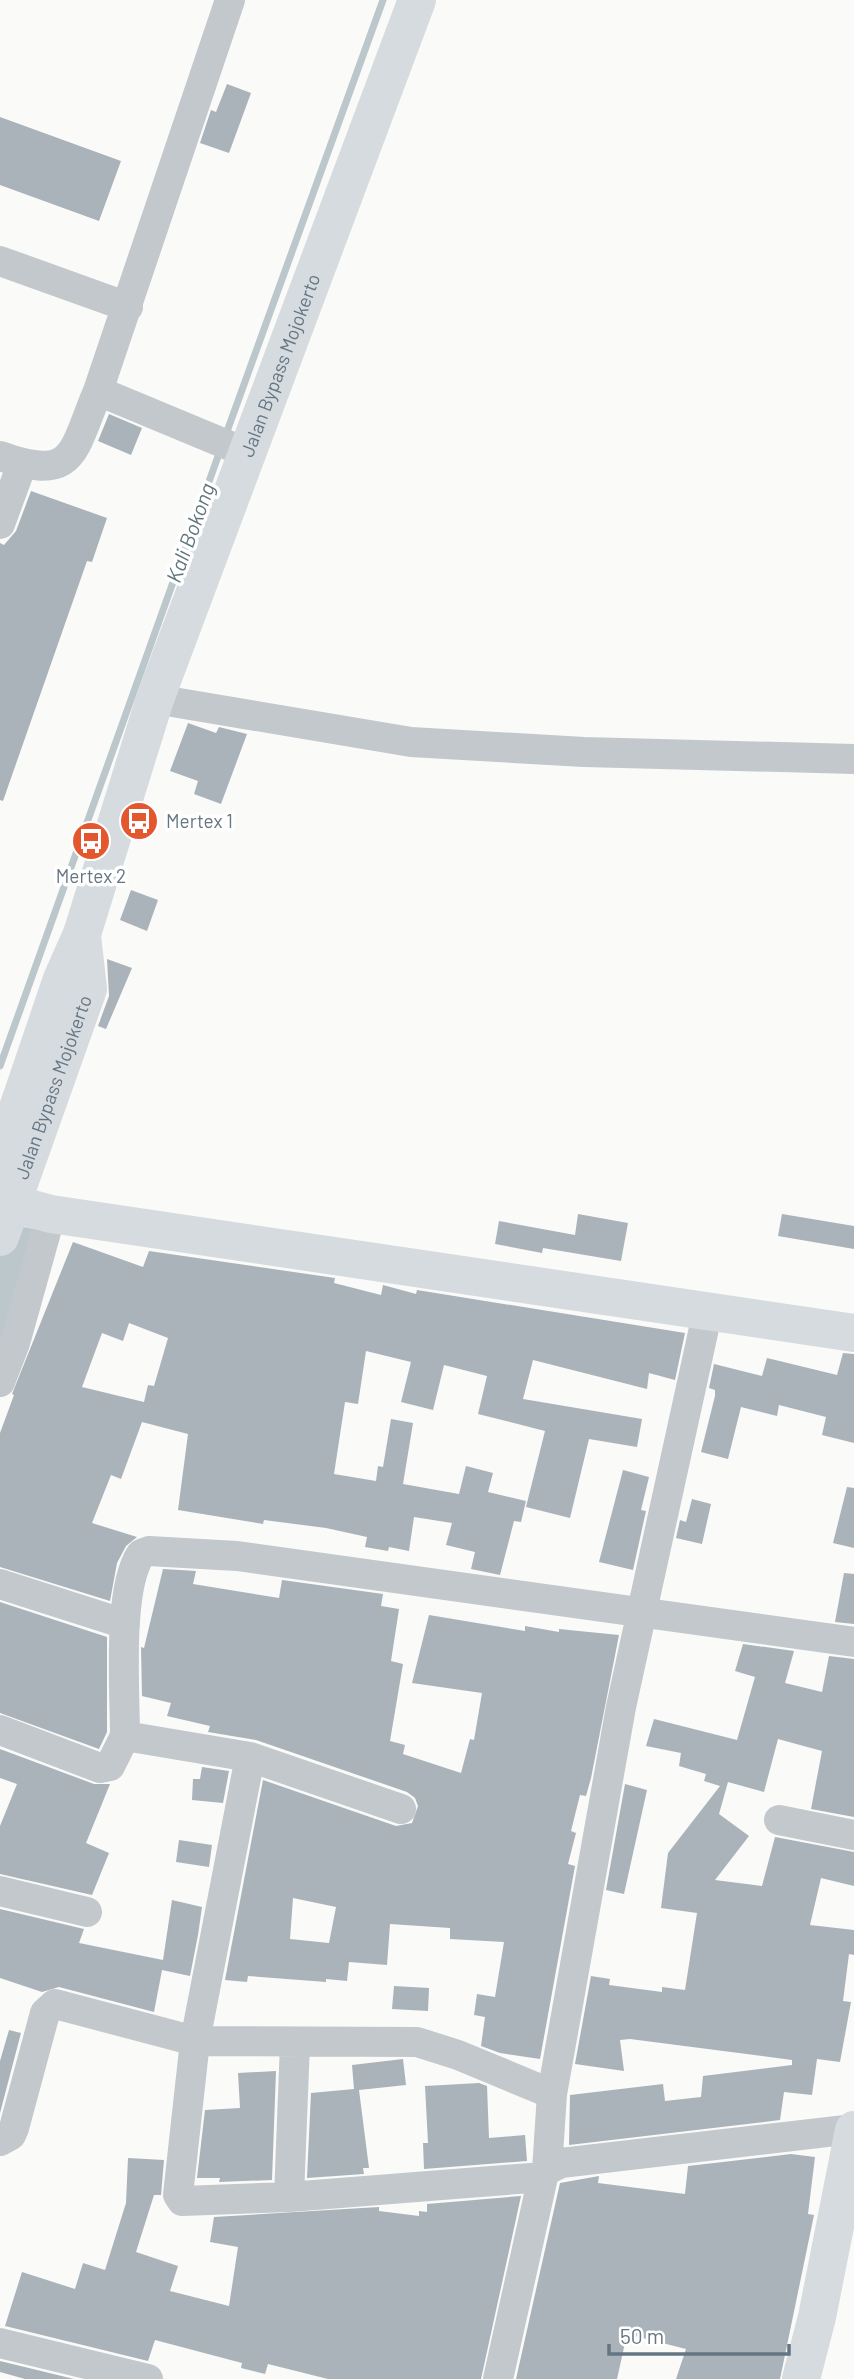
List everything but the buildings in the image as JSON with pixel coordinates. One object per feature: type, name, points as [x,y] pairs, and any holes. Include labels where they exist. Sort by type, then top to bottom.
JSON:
[{"type":"main road","name":"Jalan Bypass Mojokerto","points":[[0,1161],[62,979],[82,934],[155,699],[239,449],[417,0]]},
{"type":"main road","name":"Jalan Bypass Mojokerto","points":[[3,1220],[88,989],[82,934]]},
{"type":"main road","points":[[3,1220],[51,1214],[854,1333]]},
{"type":"main road","points":[[801,2379],[817,2317],[854,2130]]},
{"type":"street","points":[[0,524],[11,460],[42,468],[65,460],[73,450],[98,391],[128,307],[230,0]]},
{"type":"street","points":[[0,261],[128,307]]},
{"type":"street","points":[[98,391],[239,449]]},
{"type":"street","points":[[155,699],[411,742],[584,752],[854,759]]},
{"type":"street","points":[[0,1382],[15,1343],[51,1214]]},
{"type":"street","points":[[498,2379],[545,2173],[552,2094],[621,1707],[708,1310]]},
{"type":"street","points":[[0,1730],[100,1768],[110,1766],[125,1736],[125,1624],[134,1567],[141,1554],[149,1551],[237,1556],[854,1642]]},
{"type":"street","points":[[0,1584],[125,1624]]},
{"type":"street","points":[[125,1736],[250,1757],[401,1809]]},
{"type":"street","points":[[250,1757],[195,2041],[179,2198],[186,2202],[289,2197],[545,2173],[561,2163],[854,2130]]},
{"type":"street","points":[[779,1820],[854,1835]]},
{"type":"street","points":[[0,1891],[87,1912]]},
{"type":"street","points":[[0,2141],[11,2135],[14,2128],[45,2013],[55,2004],[195,2041],[401,2039],[417,2042],[552,2094]]},
{"type":"street","points":[[289,2197],[295,2042]]},
{"type":"street","points":[[0,2343],[148,2379]]},
{"type":"waterway","name":"Kali Bokong","points":[[225,437],[383,0]]},
{"type":"waterway","name":"Kali Bokong","points":[[0,1066],[221,448]]},
{"type":"waterway","name":"Kali Bokong","points":[[0,1319],[23,1249]]},
{"type":"place","name":"Mertex 1","points":[[139,821]]},
{"type":"place","name":"Mertex 2","points":[[91,841]]}]
